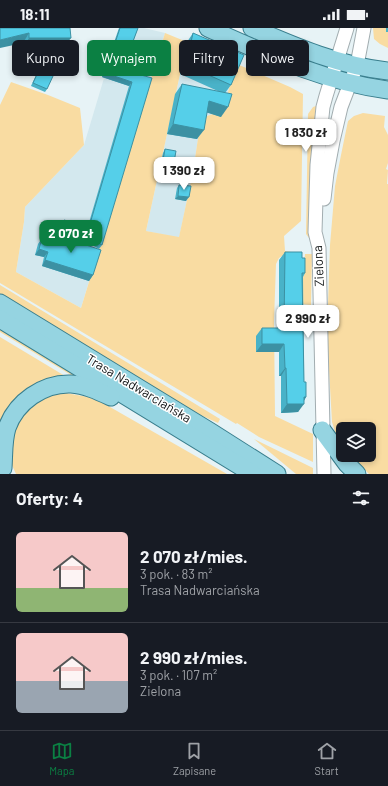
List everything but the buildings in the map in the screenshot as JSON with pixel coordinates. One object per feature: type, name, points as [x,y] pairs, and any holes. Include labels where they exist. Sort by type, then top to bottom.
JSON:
[{"type":"main road","points":[[208,28],[302,68],[350,83],[388,90]]},
{"type":"main road","points":[[252,28],[290,44],[338,61],[388,71]]},
{"type":"main road","name":"Trasa Nadwarciańska","points":[[0,303],[265,472]]},
{"type":"main road","name":"Trasa Nadwarciańska","points":[[0,319],[163,419],[265,472]]},
{"type":"main road","points":[[3,468],[5,436],[11,419],[15,412],[27,399],[49,387],[72,384],[89,388],[163,419]]},
{"type":"main road","points":[[322,430],[347,464],[357,474]]},
{"type":"street","name":"Zielona","points":[[324,474],[319,248],[315,232],[319,148],[324,103],[347,28]]},
{"type":"street","points":[[319,248],[323,230],[330,152],[340,111],[357,65],[364,28]]},
{"type":"shaded area","points":[[119,28],[144,28],[165,33],[163,40],[115,40]]},
{"type":"shaded area","points":[[373,28],[386,28],[386,32],[388,32],[388,48],[374,39]]},
{"type":"shaded area","points":[[165,33],[182,40],[179,40],[180,76],[146,231],[179,237],[193,172],[201,118],[213,114],[221,116],[232,76],[238,76],[238,64],[246,68],[246,76],[265,76],[303,94],[301,221],[284,236],[285,251],[304,254],[282,256],[276,264],[274,321],[275,416],[313,434],[313,462],[259,437],[237,423],[236,424],[0,283],[0,105],[11,82],[80,108],[84,145],[25,207],[16,272],[81,308],[152,76],[171,76],[171,40],[163,40]]},
{"type":"shaded area","points":[[105,76],[151,76],[81,308],[16,272],[25,207],[84,145]]},
{"type":"shaded area","points":[[180,76],[232,76],[221,117],[201,119],[193,172],[179,238],[146,231]]},
{"type":"shaded area","points":[[319,106],[312,238],[309,238],[306,234],[308,114],[313,107]]},
{"type":"shaded area","points":[[363,113],[385,116],[384,127],[388,135],[388,163],[386,169],[388,170],[388,474],[369,474],[357,462],[376,462],[376,422],[336,422],[336,435],[332,422],[327,335],[330,245],[335,186],[348,121],[354,116]]},
{"type":"shaded area","points":[[305,254],[312,254],[311,305],[301,304]]},
{"type":"shaded area","points":[[0,285],[220,419],[218,423],[185,408],[0,295]]},
{"type":"shaded area","points":[[0,329],[84,380],[76,378],[0,332]]},
{"type":"shaded area","points":[[0,337],[65,376],[0,430]]},
{"type":"shaded area","points":[[60,392],[88,397],[103,403],[227,474],[16,474],[11,463],[13,434],[26,410],[42,398]]},
{"type":"shaded area","points":[[254,439],[313,468],[313,474],[296,474]]}]
